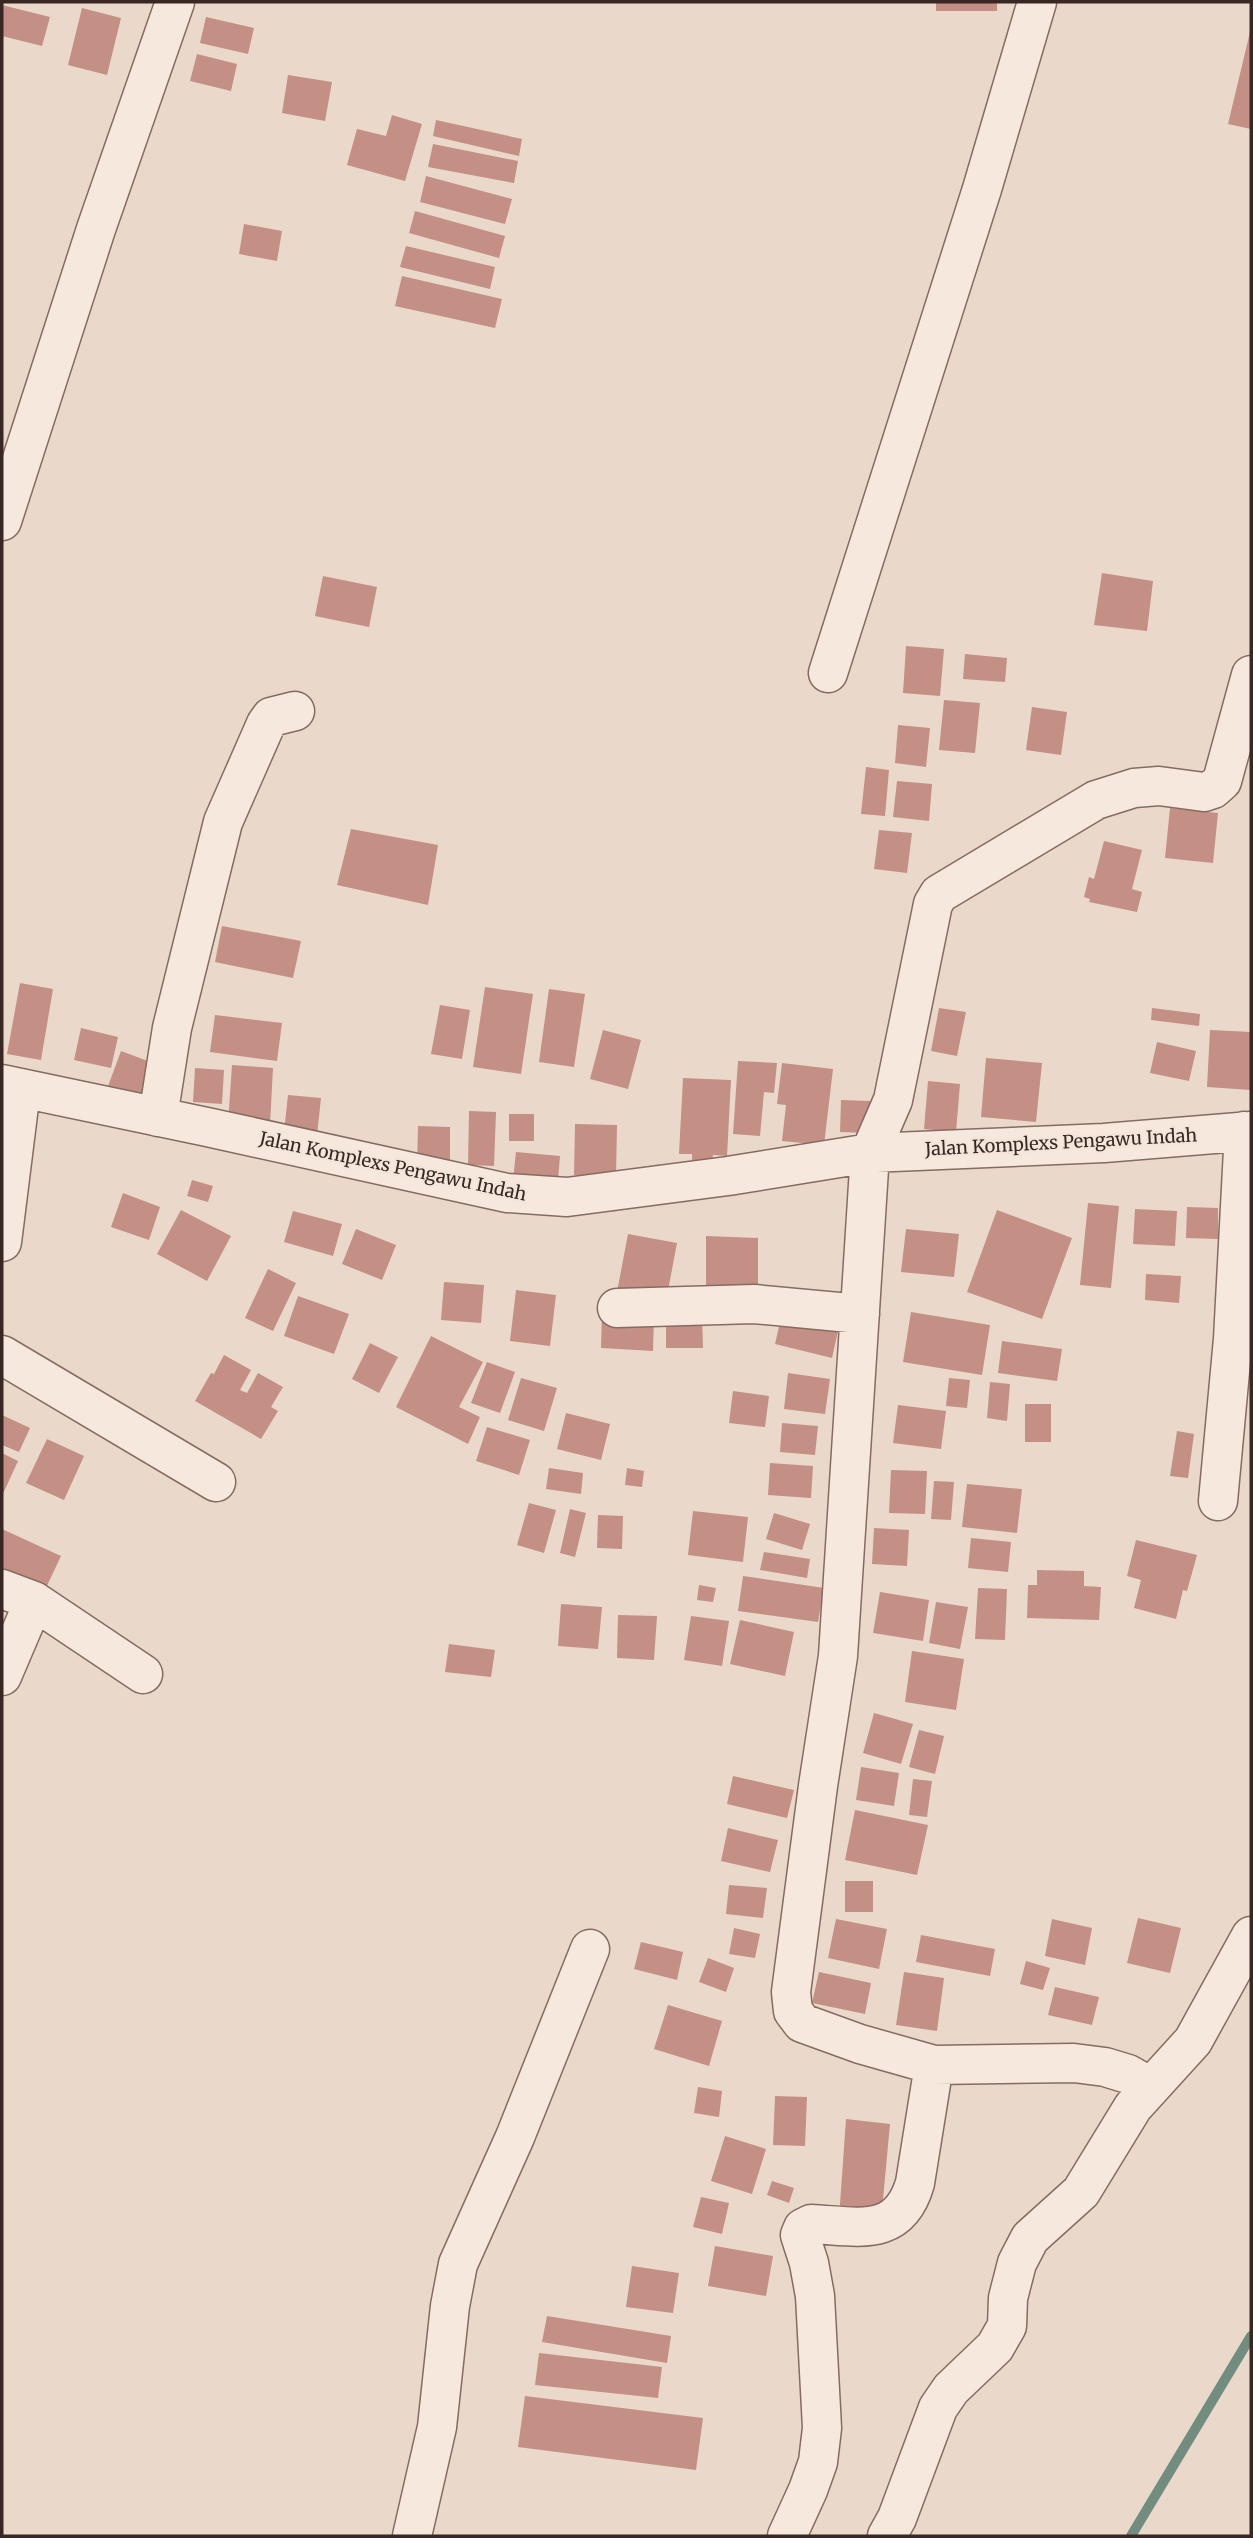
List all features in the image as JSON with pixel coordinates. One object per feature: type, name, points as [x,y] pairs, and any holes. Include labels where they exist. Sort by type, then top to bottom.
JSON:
[{"type":"street","points":[[2,521],[96,229],[175,2]]},
{"type":"street","points":[[828,673],[982,189],[1037,2]]},
{"type":"street","points":[[1151,2087],[1128,2074],[1074,2063],[934,2065],[860,2045],[802,2023],[793,2011],[791,1992],[838,1656],[870,1153],[892,1100],[933,904],[939,894],[1096,800],[1134,788],[1159,786],[1204,792],[1213,789],[1222,780],[1251,675]]},
{"type":"street","points":[[158,1117],[172,1028],[223,822],[266,724],[271,717],[295,710]]},
{"type":"street","points":[[2,1242],[11,1087]]},
{"type":"street","name":"Jalan Komplexs Pengawu Indah","points":[[11,1087],[508,1194],[536,1197],[567,1197],[728,1176],[870,1153],[1104,1143],[1248,1131]]},
{"type":"street","points":[[1218,1501],[1248,1131]]},
{"type":"street","points":[[617,1308],[754,1304],[860,1314]]},
{"type":"street","points":[[2,1355],[216,1482]]},
{"type":"street","points":[[2,1676],[18,1595],[143,1674]]},
{"type":"street","points":[[887,2536],[897,2518],[938,2408],[951,2389],[995,2347],[1007,2326],[1009,2298],[1017,2263],[1030,2238],[1081,2192],[1117,2129],[1133,2107],[1193,2041],[1251,1936]]},
{"type":"street","points":[[412,2536],[437,2427],[457,2264],[515,2137],[590,1949]]},
{"type":"street","points":[[787,2536],[818,2462],[821,2428],[815,2296],[800,2235],[803,2228],[811,2224],[874,2225],[889,2222],[900,2214],[911,2197],[915,2183],[934,2065]]},
{"type":"building","points":[[936,2],[997,2],[997,11],[936,11]]},
{"type":"building","points":[[2,5],[50,17],[42,46],[2,36]]},
{"type":"building","points":[[82,8],[121,18],[107,75],[68,65]]},
{"type":"building","points":[[206,17],[254,28],[248,54],[200,43]]},
{"type":"building","points":[[1251,32],[1251,129],[1228,124]]},
{"type":"building","points":[[197,54],[237,64],[231,91],[190,81]]},
{"type":"building","points":[[288,75],[332,82],[325,121],[282,113]]},
{"type":"building","points":[[392,115],[422,124],[405,181],[347,165],[357,129],[386,136]]},
{"type":"building","points":[[436,120],[522,139],[519,156],[433,136]]},
{"type":"building","points":[[433,144],[518,161],[514,183],[428,167]]},
{"type":"building","points":[[426,176],[512,199],[505,224],[420,202]]},
{"type":"building","points":[[415,211],[505,236],[499,258],[409,233]]},
{"type":"building","points":[[244,224],[282,231],[277,261],[239,254]]},
{"type":"building","points":[[406,246],[495,267],[490,289],[400,267]]},
{"type":"building","points":[[402,276],[502,299],[495,328],[395,306]]},
{"type":"building","points":[[1102,573],[1153,581],[1147,631],[1094,625]]},
{"type":"building","points":[[323,576],[377,587],[369,627],[315,616]]},
{"type":"building","points":[[906,646],[944,649],[940,696],[903,693]]},
{"type":"building","points":[[965,654],[1007,658],[1005,682],[963,679]]},
{"type":"building","points":[[944,700],[980,703],[975,753],[939,750]]},
{"type":"building","points":[[1032,707],[1067,712],[1061,755],[1026,750]]},
{"type":"building","points":[[898,725],[930,728],[926,767],[895,763]]},
{"type":"building","points":[[866,767],[889,770],[885,816],[861,814]]},
{"type":"building","points":[[897,781],[932,784],[929,821],[893,817]]},
{"type":"building","points":[[1170,808],[1218,813],[1213,863],[1165,858]]},
{"type":"building","points":[[351,829],[438,845],[428,905],[337,885]]},
{"type":"building","points":[[879,830],[912,833],[907,873],[874,869]]},
{"type":"building","points":[[1104,841],[1142,850],[1132,889],[1142,892],[1137,912],[1089,902],[1090,899],[1084,897],[1089,877],[1094,879]]},
{"type":"building","points":[[222,926],[301,941],[293,978],[215,962]]},
{"type":"building","points":[[20,983],[53,989],[41,1060],[7,1054]]},
{"type":"building","points":[[485,987],[533,994],[521,1074],[473,1067]]},
{"type":"building","points":[[549,989],[585,994],[574,1067],[539,1062]]},
{"type":"building","points":[[440,1005],[470,1010],[462,1059],[431,1054]]},
{"type":"building","points":[[939,1008],[966,1012],[957,1056],[931,1051]]},
{"type":"building","points":[[1152,1008],[1200,1014],[1199,1026],[1151,1020]]},
{"type":"building","points":[[215,1015],[282,1023],[277,1061],[210,1052]]},
{"type":"building","points":[[81,1028],[118,1037],[111,1068],[74,1060]]},
{"type":"building","points":[[603,1030],[641,1040],[628,1089],[590,1079]]},
{"type":"building","points":[[1210,1030],[1251,1032],[1251,1090],[1207,1087]]},
{"type":"building","points":[[1157,1042],[1196,1051],[1189,1081],[1150,1073]]},
{"type":"building","points":[[121,1051],[161,1066],[144,1112],[104,1097]]},
{"type":"building","points":[[986,1058],[1042,1063],[1036,1122],[981,1117]]},
{"type":"building","points":[[738,1061],[777,1063],[774,1093],[764,1092],[760,1136],[733,1134]]},
{"type":"building","points":[[782,1063],[833,1069],[824,1145],[782,1141],[786,1105],[777,1104]]},
{"type":"building","points":[[232,1065],[273,1068],[270,1125],[228,1123]]},
{"type":"building","points":[[195,1068],[224,1070],[222,1104],[193,1102]]},
{"type":"building","points":[[683,1078],[731,1080],[727,1156],[713,1155],[712,1165],[692,1164],[692,1154],[679,1154]]},
{"type":"building","points":[[928,1081],[960,1084],[956,1132],[924,1129]]},
{"type":"building","points":[[288,1095],[321,1098],[316,1145],[283,1141]]},
{"type":"building","points":[[841,1100],[870,1101],[868,1133],[840,1132]]},
{"type":"building","points":[[469,1111],[496,1112],[494,1166],[468,1165]]},
{"type":"building","points":[[509,1114],[534,1114],[534,1141],[509,1141]]},
{"type":"building","points":[[575,1124],[617,1125],[616,1176],[574,1175]]},
{"type":"building","points":[[418,1126],[450,1127],[450,1171],[417,1171]]},
{"type":"building","points":[[516,1152],[560,1156],[557,1193],[512,1189]]},
{"type":"building","points":[[192,1180],[213,1186],[208,1202],[187,1196]]},
{"type":"building","points":[[123,1193],[160,1207],[149,1240],[111,1227]]},
{"type":"building","points":[[1088,1203],[1119,1206],[1111,1288],[1080,1285]]},
{"type":"building","points":[[1187,1207],[1218,1208],[1218,1239],[1186,1238]]},
{"type":"building","points":[[1135,1209],[1177,1211],[1175,1246],[1133,1244]]},
{"type":"building","points":[[181,1210],[231,1236],[207,1281],[157,1254]]},
{"type":"building","points":[[997,1210],[1072,1238],[1042,1319],[967,1292]]},
{"type":"building","points":[[293,1211],[342,1224],[333,1256],[284,1242]]},
{"type":"building","points":[[356,1229],[396,1245],[382,1280],[342,1264]]},
{"type":"building","points":[[906,1229],[959,1234],[954,1277],[901,1272]]},
{"type":"building","points":[[628,1234],[677,1243],[666,1301],[617,1292]]},
{"type":"building","points":[[706,1236],[758,1238],[758,1293],[706,1292]]},
{"type":"building","points":[[268,1269],[296,1283],[273,1331],[245,1318]]},
{"type":"building","points":[[1146,1274],[1181,1276],[1179,1303],[1145,1300]]},
{"type":"building","points":[[444,1282],[484,1285],[481,1323],[441,1320]]},
{"type":"building","points":[[516,1290],[556,1295],[550,1346],[510,1341]]},
{"type":"building","points":[[298,1296],[349,1314],[334,1354],[284,1336]]},
{"type":"building","points":[[783,1309],[840,1322],[832,1358],[775,1344]]},
{"type":"building","points":[[602,1312],[654,1315],[653,1351],[601,1348]]},
{"type":"building","points":[[911,1312],[990,1325],[982,1375],[903,1362]]},
{"type":"building","points":[[702,1315],[703,1348],[666,1348],[666,1316]]},
{"type":"building","points":[[431,1336],[483,1362],[459,1407],[480,1417],[468,1444],[396,1407]]},
{"type":"building","points":[[1002,1341],[1062,1349],[1057,1381],[998,1373]]},
{"type":"building","points":[[370,1343],[398,1357],[379,1393],[352,1379]]},
{"type":"building","points":[[224,1355],[251,1370],[240,1390],[247,1393],[258,1373],[283,1387],[271,1407],[278,1411],[261,1439],[195,1401]]},
{"type":"building","points":[[487,1362],[515,1372],[500,1413],[471,1403]]},
{"type":"building","points":[[788,1373],[830,1379],[825,1414],[784,1409]]},
{"type":"building","points":[[521,1378],[557,1388],[544,1431],[508,1420]]},
{"type":"building","points":[[949,1378],[970,1380],[967,1408],[946,1406]]},
{"type":"building","points":[[990,1382],[1010,1384],[1007,1421],[987,1418]]},
{"type":"building","points":[[733,1391],[769,1396],[765,1427],[729,1423]]},
{"type":"building","points":[[1025,1404],[1051,1404],[1051,1442],[1025,1442]]},
{"type":"building","points":[[898,1405],[946,1411],[941,1449],[893,1443]]},
{"type":"building","points":[[566,1413],[610,1424],[601,1460],[557,1449]]},
{"type":"building","points":[[2,1415],[30,1428],[19,1452],[2,1445]]},
{"type":"building","points":[[782,1423],[818,1426],[815,1455],[780,1452]]},
{"type":"building","points":[[487,1427],[530,1440],[519,1475],[476,1461]]},
{"type":"building","points":[[1177,1431],[1194,1434],[1188,1478],[1170,1476]]},
{"type":"building","points":[[47,1439],[84,1456],[64,1500],[26,1483]]},
{"type":"building","points":[[2,1453],[18,1461],[2,1496]]},
{"type":"building","points":[[770,1463],[813,1466],[811,1498],[768,1495]]},
{"type":"building","points":[[549,1468],[583,1473],[581,1494],[546,1489]]},
{"type":"building","points":[[627,1468],[644,1471],[642,1487],[625,1485]]},
{"type":"building","points":[[891,1470],[927,1471],[925,1514],[889,1513]]},
{"type":"building","points":[[934,1481],[954,1482],[951,1520],[931,1519]]},
{"type":"building","points":[[967,1484],[1022,1489],[1017,1533],[962,1527]]},
{"type":"building","points":[[529,1503],[556,1510],[544,1553],[517,1545]]},
{"type":"building","points":[[570,1509],[586,1513],[575,1557],[560,1553]]},
{"type":"building","points":[[693,1511],[748,1517],[743,1562],[688,1555]]},
{"type":"building","points":[[774,1513],[810,1524],[802,1550],[766,1539]]},
{"type":"building","points":[[598,1515],[623,1516],[622,1549],[597,1548]]},
{"type":"building","points":[[874,1528],[909,1530],[907,1566],[872,1564]]},
{"type":"building","points":[[2,1529],[61,1556],[45,1590],[2,1570]]},
{"type":"building","points":[[971,1538],[1011,1542],[1008,1572],[968,1568]]},
{"type":"building","points":[[1136,1540],[1197,1555],[1187,1591],[1183,1590],[1176,1619],[1134,1608],[1141,1580],[1127,1576]]},
{"type":"building","points":[[764,1552],[810,1559],[807,1578],[760,1570]]},
{"type":"building","points":[[1037,1570],[1084,1571],[1084,1586],[1101,1587],[1099,1620],[1027,1618],[1028,1585],[1037,1585]]},
{"type":"building","points":[[743,1576],[824,1588],[818,1622],[738,1611]]},
{"type":"building","points":[[699,1585],[716,1588],[713,1602],[697,1600]]},
{"type":"building","points":[[978,1588],[1007,1589],[1005,1640],[975,1639]]},
{"type":"building","points":[[880,1592],[929,1600],[923,1641],[873,1633]]},
{"type":"building","points":[[936,1602],[968,1607],[960,1649],[929,1643]]},
{"type":"building","points":[[561,1604],[602,1607],[598,1649],[558,1646]]},
{"type":"building","points":[[618,1615],[657,1616],[654,1660],[617,1658]]},
{"type":"building","points":[[691,1616],[729,1621],[722,1666],[684,1660]]},
{"type":"building","points":[[740,1620],[794,1632],[785,1676],[730,1664]]},
{"type":"building","points":[[449,1644],[495,1650],[491,1677],[445,1672]]},
{"type":"building","points":[[912,1651],[964,1659],[956,1710],[905,1702]]},
{"type":"building","points":[[874,1713],[913,1724],[901,1764],[863,1753]]},
{"type":"building","points":[[919,1730],[944,1736],[935,1774],[909,1767]]},
{"type":"building","points":[[861,1767],[899,1773],[894,1806],[856,1800]]},
{"type":"building","points":[[733,1776],[794,1790],[787,1818],[727,1804]]},
{"type":"building","points":[[913,1779],[932,1781],[927,1817],[909,1815]]},
{"type":"building","points":[[855,1810],[928,1825],[917,1875],[845,1860]]},
{"type":"building","points":[[728,1828],[778,1840],[770,1872],[721,1861]]},
{"type":"building","points":[[845,1881],[873,1881],[873,1912],[845,1912]]},
{"type":"building","points":[[729,1885],[767,1888],[763,1918],[726,1914]]},
{"type":"building","points":[[1138,1918],[1181,1928],[1170,1973],[1127,1963]]},
{"type":"building","points":[[836,1919],[887,1929],[879,1969],[828,1958]]},
{"type":"building","points":[[1052,1919],[1092,1928],[1085,1965],[1045,1956]]},
{"type":"building","points":[[734,1928],[760,1934],[755,1958],[729,1954]]},
{"type":"building","points":[[921,1935],[995,1949],[990,1976],[916,1962]]},
{"type":"building","points":[[641,1942],[683,1952],[677,1980],[634,1969]]},
{"type":"building","points":[[708,1958],[734,1968],[726,1992],[699,1982]]},
{"type":"building","points":[[1026,1961],[1050,1968],[1043,1990],[1020,1984]]},
{"type":"building","points":[[819,1972],[871,1983],[865,2014],[812,2003]]},
{"type":"building","points":[[904,1972],[944,1978],[937,2031],[896,2025]]},
{"type":"building","points":[[1055,1987],[1099,1997],[1092,2025],[1048,2015]]},
{"type":"building","points":[[668,2005],[722,2021],[709,2066],[654,2049]]},
{"type":"building","points":[[698,2087],[722,2091],[719,2117],[694,2113]]},
{"type":"building","points":[[775,2096],[807,2097],[805,2146],[773,2145]]},
{"type":"building","points":[[846,2119],[890,2124],[881,2221],[839,2218]]},
{"type":"building","points":[[725,2136],[766,2149],[752,2194],[711,2181]]},
{"type":"building","points":[[772,2181],[794,2188],[789,2203],[767,2195]]},
{"type":"building","points":[[701,2197],[729,2203],[722,2234],[693,2227]]},
{"type":"building","points":[[715,2246],[773,2256],[766,2296],[708,2286]]},
{"type":"building","points":[[632,2266],[679,2273],[673,2313],[626,2307]]},
{"type":"building","points":[[547,2316],[671,2336],[667,2363],[542,2342]]},
{"type":"building","points":[[539,2353],[662,2367],[658,2398],[535,2385]]},
{"type":"building","points":[[525,2396],[703,2418],[696,2470],[518,2447]]},
{"type":"waterway","points":[[1131,2536],[1251,2336]]}]
